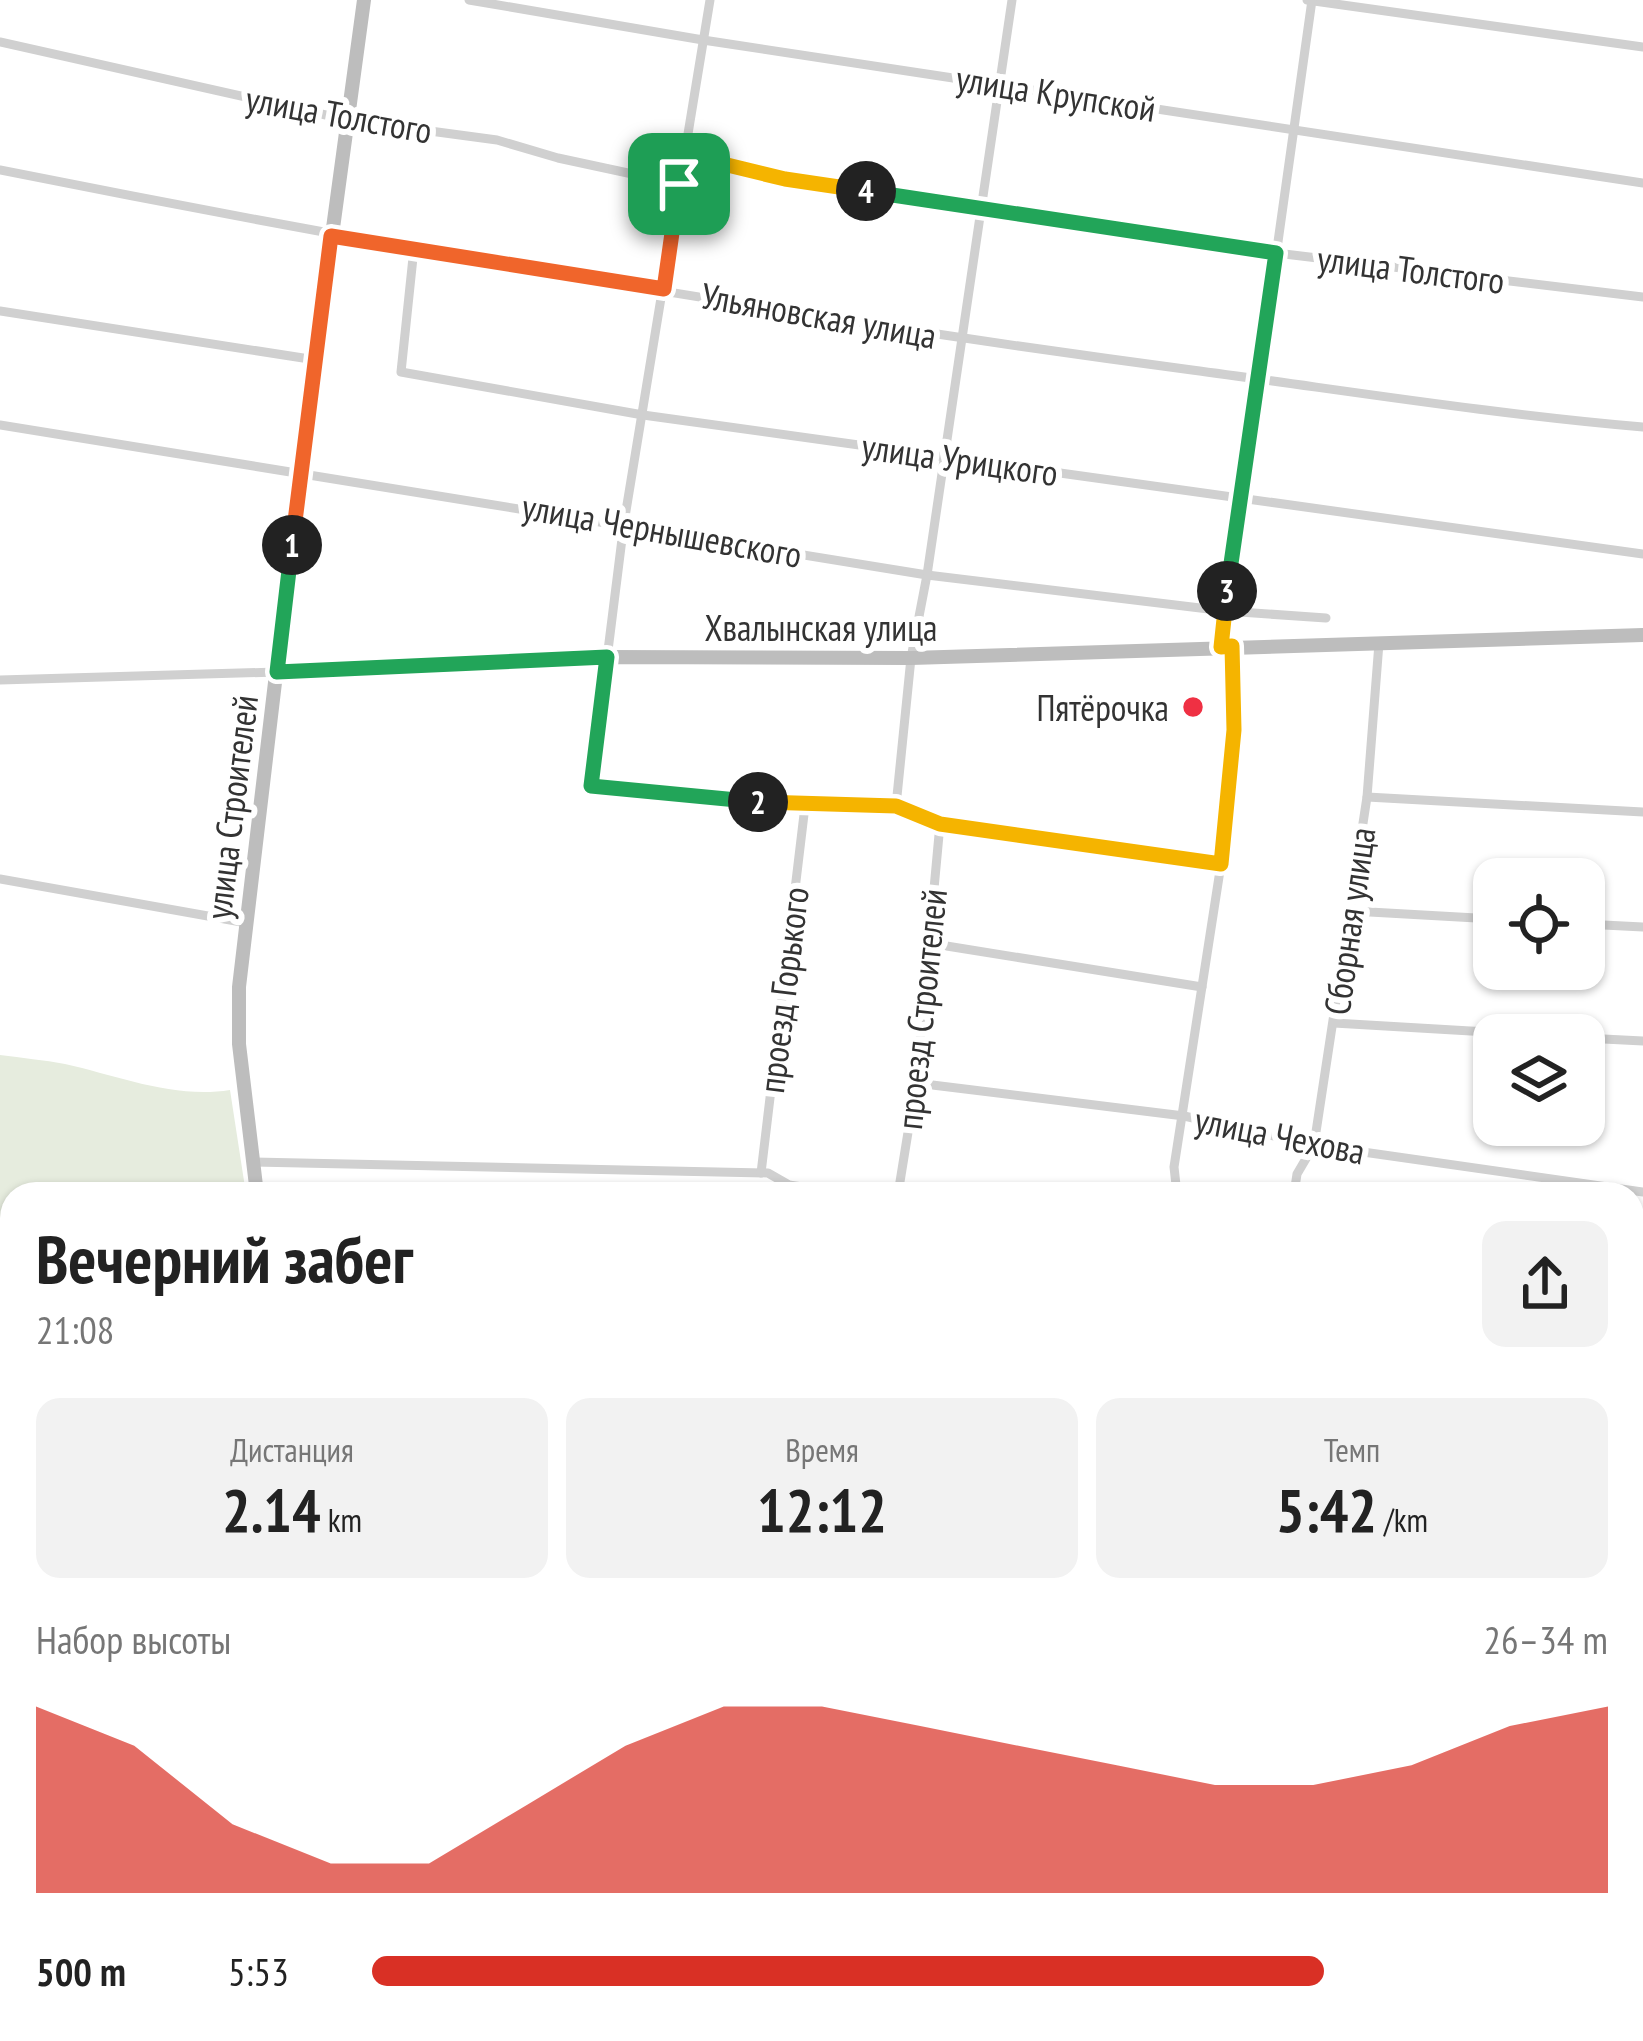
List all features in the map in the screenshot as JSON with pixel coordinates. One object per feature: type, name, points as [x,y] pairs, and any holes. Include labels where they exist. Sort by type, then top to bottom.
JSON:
[{"type":"street","name":"улица Строителей","points":[[256,1182],[238,1044],[239,987],[300,471],[364,0]]},
{"type":"street","name":"улица Крупской","points":[[469,0],[1643,183]]},
{"type":"street","points":[[710,0],[624,523],[591,786],[805,806],[896,806],[940,824],[1221,864]]},
{"type":"street","points":[[896,806],[910,658],[1012,0]]},
{"type":"street","points":[[1176,1182],[1174,1167],[1221,864],[1234,730],[1225,611],[1296,130],[1310,0],[1643,47]]},
{"type":"street","name":"улица Толстого","points":[[0,42],[348,120],[497,140],[679,184]]},
{"type":"street","name":"улица Толстого","points":[[682,154],[785,179],[1276,253],[1643,297]]},
{"type":"street","name":"Ульяновская улица","points":[[0,170],[331,236],[960,339],[1514,416],[1643,427]]},
{"type":"street","name":"улица Урицкого","points":[[414,248],[401,372],[643,415],[1643,554]]},
{"type":"street","points":[[0,311],[316,360]]},
{"type":"street","name":"улица Чернышевского","points":[[0,425],[926,575],[1225,611],[1326,618]]},
{"type":"street","name":"Хвалынская улица","points":[[0,680],[607,657],[910,658],[1643,635]]},
{"type":"street","name":"Сборная улица","points":[[1296,1182],[1314,1145],[1352,911],[1379,643]]},
{"type":"street","points":[[1367,797],[1643,812]]},
{"type":"street","name":"проезд Горького","points":[[760,1173],[805,806]]},
{"type":"street","name":"проезд Строителей","points":[[900,1182],[916,1083],[940,824]]},
{"type":"street","points":[[0,879],[247,923]]},
{"type":"street","points":[[1352,911],[1473,918]]},
{"type":"street","points":[[1605,925],[1643,927]]},
{"type":"street","points":[[928,944],[1202,987]]},
{"type":"street","points":[[1334,1023],[1473,1031]]},
{"type":"street","points":[[1605,1039],[1643,1041]]},
{"type":"street","name":"улица Чехова","points":[[916,1083],[1184,1117],[1314,1145],[1573,1182]]},
{"type":"street","points":[[254,1162],[760,1173],[782,1182]]},
{"type":"shaded area","points":[[0,1055],[65,1064],[167,1089],[230,1090],[244,1182],[0,1182]]},
{"type":"place","name":"Пятёрочка","points":[[1193,707]]},
{"type":"route","points":[[682,154],[785,179],[1276,253],[1221,647],[1232,646],[1235,706],[1221,864],[940,824],[896,806],[805,806],[591,786],[607,657],[277,672],[331,236],[664,289],[679,184],[682,154]]}]
